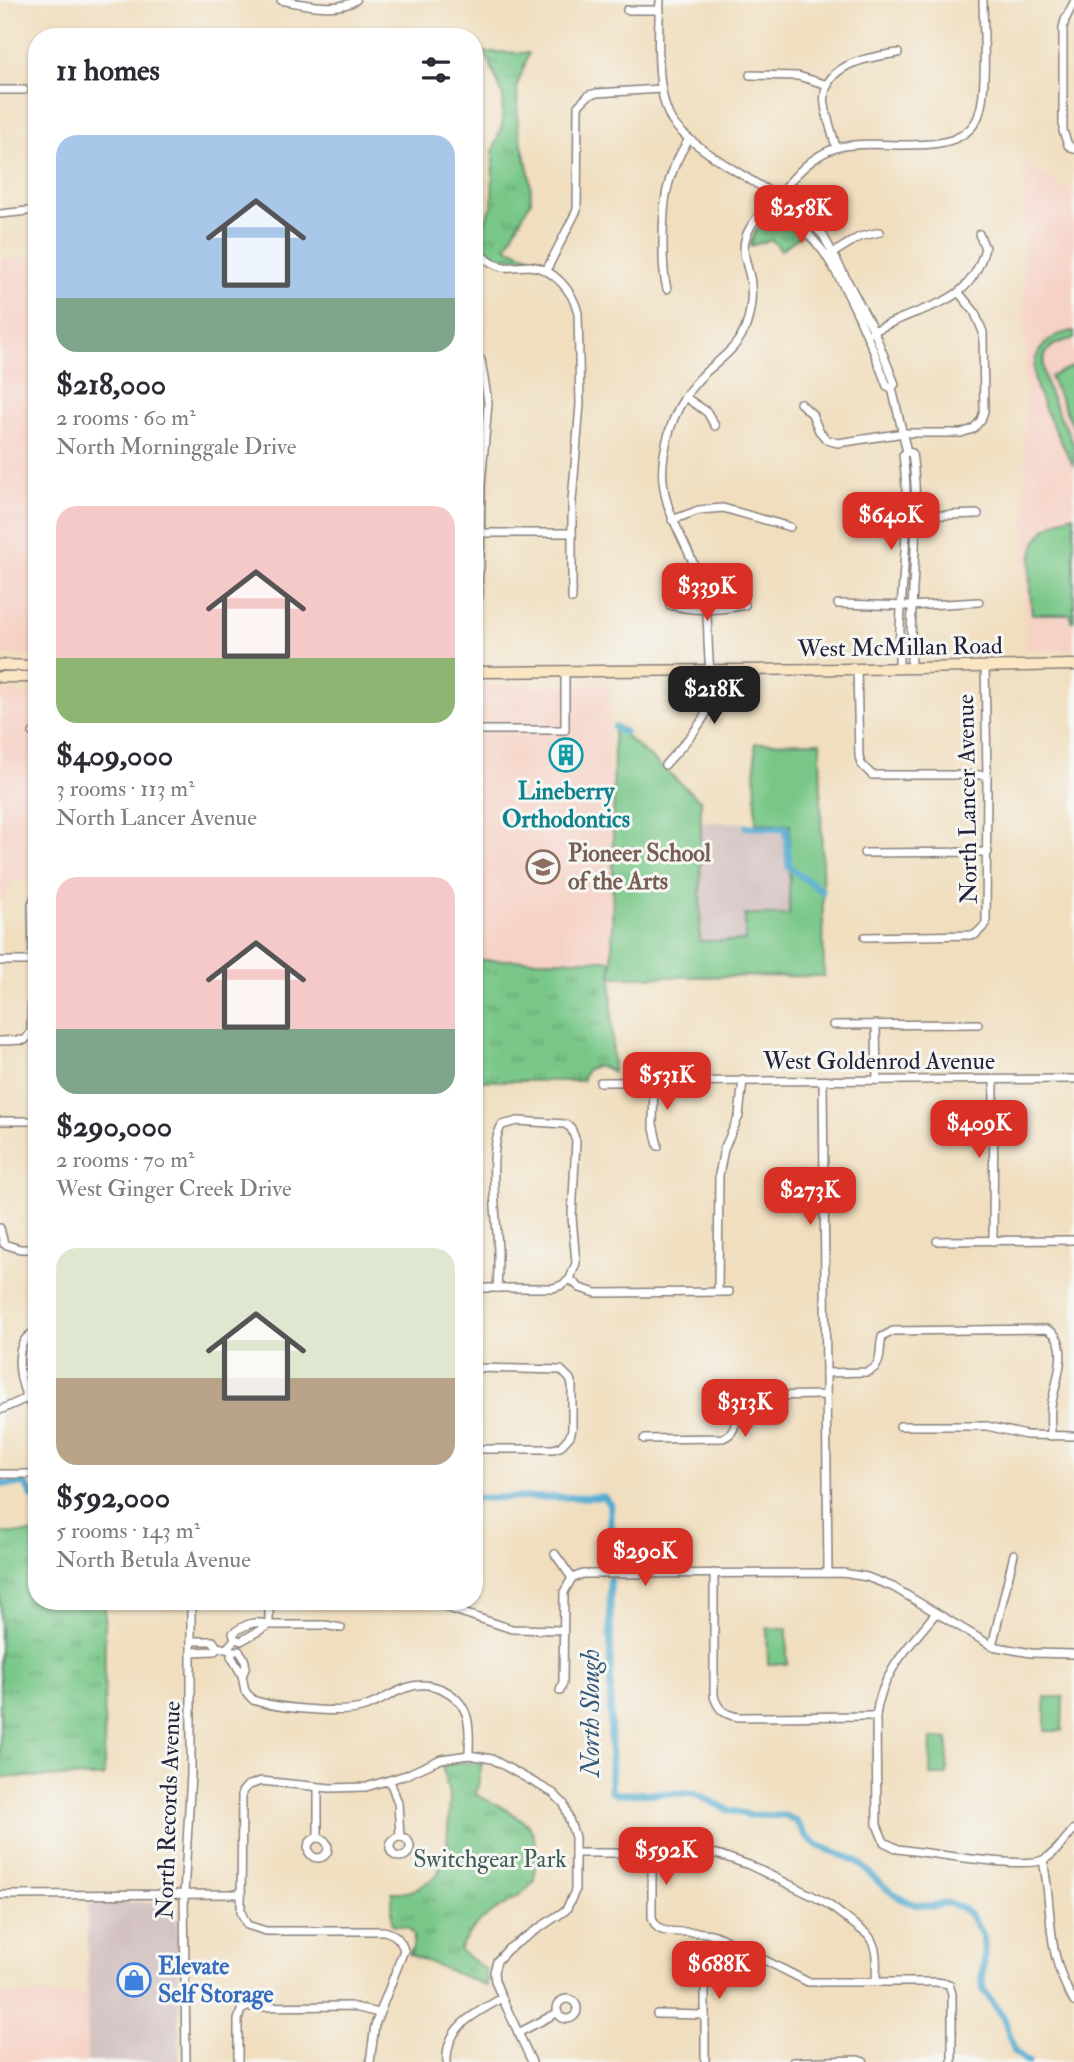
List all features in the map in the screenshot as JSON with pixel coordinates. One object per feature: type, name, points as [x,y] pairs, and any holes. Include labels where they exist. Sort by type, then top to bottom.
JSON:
[{"type":"main road","points":[[0,665],[28,666]]},
{"type":"main road","name":"West McMillan Road","points":[[483,672],[857,670],[1074,665]]},
{"type":"main road","points":[[0,677],[28,677]]},
{"type":"street","points":[[281,0],[311,6],[343,6],[356,0]]},
{"type":"street","points":[[660,0],[661,89],[664,106],[673,122],[689,139],[790,202],[814,225],[870,332],[887,386],[892,388],[907,452]]},
{"type":"street","points":[[666,765],[709,708],[712,694],[707,609],[702,584],[672,520],[664,489],[663,458],[670,425],[685,397],[698,380],[730,351],[745,328],[751,291],[744,246],[746,237],[750,228],[808,163],[836,148],[853,145],[951,142],[976,122],[983,104],[983,0]]},
{"type":"street","points":[[1071,147],[1063,131],[1063,28],[1074,2]]},
{"type":"street","points":[[627,10],[660,10]]},
{"type":"street","points":[[836,148],[824,104],[824,93],[833,75],[840,69],[862,60],[898,53]]},
{"type":"street","points":[[750,75],[798,76],[828,85]]},
{"type":"street","points":[[0,90],[24,89]]},
{"type":"street","points":[[546,271],[577,210],[578,106],[589,94],[661,89]]},
{"type":"street","points":[[667,289],[663,273],[664,198],[670,174],[689,139]]},
{"type":"street","points":[[0,214],[28,211]]},
{"type":"street","points":[[830,255],[859,237],[880,232]]},
{"type":"street","points":[[870,332],[940,305],[959,293],[972,279],[982,259],[985,248],[979,234]]},
{"type":"street","points":[[483,256],[501,267],[530,266],[546,271],[572,296],[578,313],[580,404],[572,501],[572,600]]},
{"type":"street","points":[[800,404],[812,414],[819,432],[827,440],[838,443],[904,433],[961,433],[973,429],[981,420],[984,411],[983,332],[974,311],[959,293]]},
{"type":"street","points":[[483,372],[488,402],[483,458]]},
{"type":"street","points":[[685,397],[708,412],[715,426]]},
{"type":"street","points":[[907,452],[912,453],[914,467],[916,516],[910,606],[911,668]]},
{"type":"street","points":[[899,669],[907,520],[903,454],[907,452]]},
{"type":"street","points":[[672,520],[699,510],[723,508],[790,527]]},
{"type":"street","points":[[880,521],[907,520],[916,516],[978,514]]},
{"type":"street","points":[[483,533],[572,533]]},
{"type":"street","points":[[838,604],[910,606],[979,602]]},
{"type":"street","points":[[670,606],[681,609],[707,609],[745,605]]},
{"type":"street","name":"North Lancer Avenue","points":[[865,937],[975,935],[982,930],[988,916],[985,666]]},
{"type":"street","points":[[857,670],[859,756],[865,770],[872,775],[987,775]]},
{"type":"street","points":[[483,730],[565,730],[565,672]]},
{"type":"street","points":[[864,853],[988,852]]},
{"type":"street","points":[[0,961],[28,961]]},
{"type":"street","points":[[876,1024],[877,1080]]},
{"type":"street","points":[[833,1025],[978,1024]]},
{"type":"street","points":[[0,1041],[28,1039]]},
{"type":"street","name":"West Goldenrod Avenue","points":[[600,1082],[1074,1079]]},
{"type":"street","points":[[718,1292],[719,1175],[724,1149],[739,1116],[743,1080]]},
{"type":"street","points":[[993,1241],[994,1080]]},
{"type":"street","points":[[654,1081],[653,1124],[658,1146]]},
{"type":"street","points":[[823,1081],[828,1573]]},
{"type":"street","points":[[0,1121],[28,1121]]},
{"type":"street","points":[[483,1288],[497,1288],[553,1288],[570,1279],[576,1263],[572,1217],[576,1141],[565,1124],[518,1121],[502,1125],[499,1130],[496,1148],[497,1288]]},
{"type":"street","points":[[0,1228],[4,1244],[28,1249]]},
{"type":"street","points":[[937,1241],[1074,1240]]},
{"type":"street","points":[[570,1279],[580,1288],[596,1293],[729,1292]]},
{"type":"street","points":[[826,1373],[873,1370],[880,1361],[882,1337],[893,1331],[1046,1329],[1055,1332],[1060,1340],[1060,1371],[1051,1407],[1051,1436]]},
{"type":"street","points":[[0,1409],[27,1398],[20,1382],[21,1347],[28,1335]]},
{"type":"street","points":[[483,1368],[554,1368],[566,1374],[572,1385],[572,1429],[565,1443],[553,1449],[483,1449]]},
{"type":"street","points":[[644,1439],[723,1438],[736,1428],[738,1406],[746,1398],[826,1395]]},
{"type":"street","points":[[900,1426],[986,1426],[1026,1435],[1074,1436]]},
{"type":"street","points":[[0,1474],[28,1474]]},
{"type":"street","points":[[555,1554],[572,1578]]},
{"type":"street","points":[[992,1646],[1014,1554]]},
{"type":"street","points":[[713,1573],[715,1696],[722,1711],[739,1717],[876,1716]]},
{"type":"street","points":[[560,1691],[563,1682],[564,1592],[572,1578],[583,1574],[828,1573],[867,1577],[894,1587],[992,1646],[1031,1653],[1074,1654]]},
{"type":"street","name":"North Records Avenue","points":[[186,2062],[184,1894],[191,1774],[191,1610]]},
{"type":"street","points":[[269,1625],[270,1610]]},
{"type":"street","points":[[460,1610],[512,1629],[564,1630]]},
{"type":"street","points":[[936,1613],[895,1663],[878,1698],[877,1825],[884,1842],[898,1849],[1021,1863],[1043,1860],[1074,1829]]},
{"type":"street","points":[[341,1628],[325,1625],[269,1625],[241,1641],[235,1639],[230,1650],[231,1656],[242,1675],[242,1685],[248,1695],[260,1703],[349,1710],[372,1705],[412,1685],[438,1687],[456,1698],[466,1715],[469,1755]]},
{"type":"street","points":[[191,1641],[213,1641],[216,1647]]},
{"type":"street","points":[[216,1647],[230,1650]]},
{"type":"street","points":[[191,1652],[215,1651],[216,1647]]},
{"type":"street","points":[[370,2062],[372,2036],[404,1950],[400,1940],[384,1931],[266,1931],[247,1926],[241,1912],[241,1799],[247,1786],[261,1781],[356,1788],[390,1781],[441,1759],[469,1755],[499,1762],[559,1797],[573,1829],[575,1891],[566,1910],[508,1949],[497,1961],[495,1981],[532,2062]]},
{"type":"street","points":[[390,1781],[398,1803],[400,1837]]},
{"type":"street","points":[[318,1787],[318,1837]]},
{"type":"street","points":[[575,1853],[717,1854],[749,1865],[822,1901],[868,1936],[874,1942],[876,1982]]},
{"type":"street","points":[[652,1853],[652,1917],[654,1924],[661,1929],[700,1931],[722,1938],[808,1982],[948,1984],[952,1994],[952,2062]]},
{"type":"street","points":[[1043,1860],[1049,1887],[1050,1934],[1055,1957],[1065,1987],[1074,2002]]},
{"type":"street","points":[[0,1895],[241,1894]]},
{"type":"street","points":[[705,2062],[705,1987],[722,1938]]},
{"type":"street","points":[[447,2062],[447,2051],[455,2030],[502,1998]]},
{"type":"street","points":[[238,2062],[238,2020],[242,2010],[252,2006],[350,2006],[379,2013]]},
{"type":"street","points":[[519,2033],[557,2013]]},
{"type":"street","points":[[657,2014],[705,2015]]},
{"type":"street","points":[[793,2062],[864,2062]]},
{"type":"shaded area","points":[[1024,164],[1074,193],[1074,649],[1025,651]]},
{"type":"shaded area","points":[[28,258],[28,656],[0,656],[0,259]]},
{"type":"shaded area","name":"Pioneer School of the Arts","points":[[483,685],[609,685],[610,774],[613,774],[611,960],[483,960]]},
{"type":"shaded area","points":[[0,691],[28,694],[28,879],[17,879],[0,902]]},
{"type":"shaded area","points":[[701,822],[790,823],[789,915],[745,941],[700,941]]},
{"type":"shaded area","name":"Elevate Self Storage","points":[[165,1902],[172,1910],[176,1910],[179,2062],[87,2062],[88,1903]]},
{"type":"shaded area","points":[[0,1993],[88,1995],[87,2062],[0,2062]]},
{"type":"green space","points":[[485,52],[529,53],[517,86],[518,128],[530,177],[531,200],[506,247],[536,259],[498,257],[483,245],[483,225],[492,206],[493,152],[502,125],[503,95]]},
{"type":"green space","points":[[781,212],[804,233],[781,250],[772,240],[750,246],[755,232],[772,213]]},
{"type":"green space","points":[[1074,331],[1074,339],[1055,344],[1046,354],[1043,368],[1052,400],[1073,444],[1074,467],[1044,407],[1036,384],[1034,366],[1045,344],[1058,335]]},
{"type":"green space","points":[[1074,365],[1074,428],[1050,377]]},
{"type":"green space","points":[[1074,515],[1074,621],[1071,621],[1071,614],[1032,614],[1030,567],[1037,541],[1045,530],[1057,521]]},
{"type":"green space","points":[[614,726],[701,801],[700,941],[745,941],[745,915],[789,915],[790,824],[756,823],[755,743],[820,742],[824,976],[612,977]]},
{"type":"green space","points":[[483,960],[611,960],[613,1072],[596,1066],[586,1071],[582,1081],[483,1081]]},
{"type":"green space","points":[[0,1533],[28,1533],[28,1610],[105,1610],[104,1777],[0,1777]]},
{"type":"green space","points":[[767,1628],[787,1628],[787,1664],[768,1664]]},
{"type":"green space","points":[[1045,1697],[1063,1697],[1062,1731],[1045,1731]]},
{"type":"green space","points":[[931,1738],[948,1739],[947,1775],[930,1775]]},
{"type":"green space","name":"Switchgear Park","points":[[467,1762],[482,1764],[476,1795],[523,1820],[532,1831],[536,1849],[535,1881],[476,1926],[459,1950],[486,1970],[487,1986],[409,1954],[414,1935],[408,1927],[392,1925],[392,1892],[410,1892],[437,1876],[447,1847],[450,1798],[442,1765]]},
{"type":"waterway","points":[[615,727],[624,732]]},
{"type":"waterway","points":[[747,827],[786,828],[789,867],[822,891]]},
{"type":"waterway","name":"North Slough","points":[[0,1484],[25,1484],[28,1489]]},
{"type":"waterway","name":"North Slough","points":[[483,1498],[604,1497],[610,1505],[610,1568]]},
{"type":"waterway","name":"North Slough","points":[[610,1579],[611,1791],[616,1794],[694,1793],[728,1810],[749,1815],[785,1816],[796,1821],[806,1836],[819,1846],[857,1861],[883,1886],[903,1900],[917,1905],[948,1903],[961,1907],[971,1916],[983,1936],[984,1991],[1003,2016],[1015,2052],[1028,2062]]},
{"type":"place","name":"Lineberry Orthodontics","points":[[566,755]]},
{"type":"place","name":"Pioneer School of the Arts","points":[[543,867]]},
{"type":"place","name":"Elevate Self Storage","points":[[134,1980]]}]
